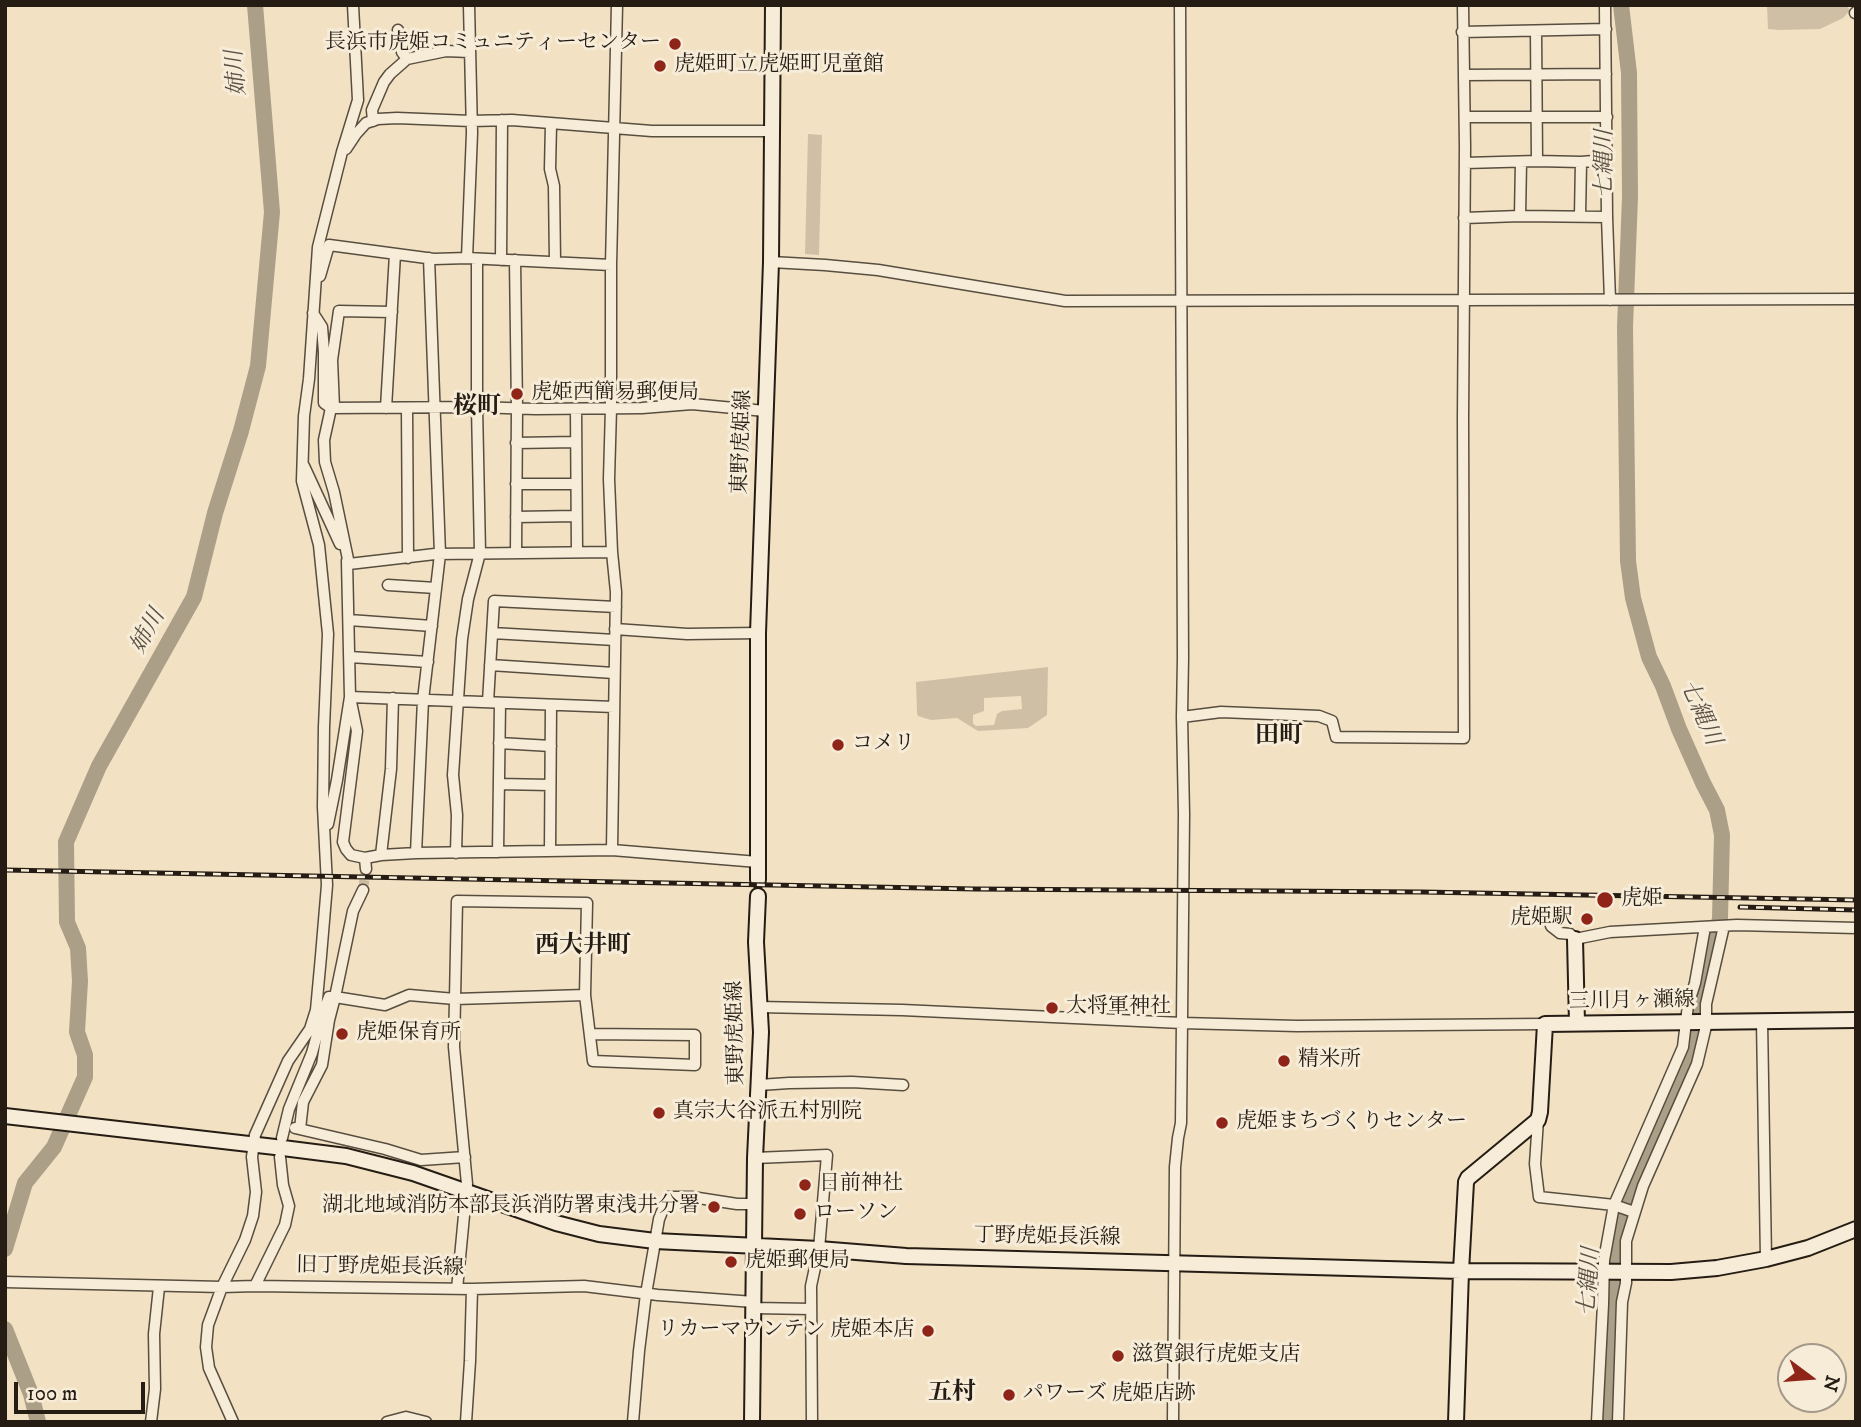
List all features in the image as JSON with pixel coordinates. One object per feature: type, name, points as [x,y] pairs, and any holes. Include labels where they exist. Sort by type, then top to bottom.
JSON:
[{"type":"main road","name":"東野虎姫線","points":[[758,880],[758,633],[771,262],[774,5]]},
{"type":"main road","name":"東野虎姫線","points":[[752,1422],[755,1158],[761,1032],[756,942],[758,896]]},
{"type":"main road","points":[[1575,939],[1577,1023]]},
{"type":"main road","name":"三川月ヶ瀬線","points":[[1538,1120],[1545,1024],[1856,1020]]},
{"type":"main road","name":"丁野虎姫長浜線","points":[[5,1116],[346,1156],[413,1174],[556,1223],[599,1234],[655,1241],[919,1256],[1461,1271],[1671,1272],[1717,1268],[1766,1259],[1808,1248],[1856,1229]]},
{"type":"main road","points":[[1456,1422],[1466,1182],[1538,1120]]},
{"type":"street","points":[[456,853],[457,815],[453,775],[462,639],[468,599],[480,554],[478,307],[472,259],[469,5]]},
{"type":"street","points":[[612,850],[616,592],[609,479],[617,5]]},
{"type":"street","points":[[1173,1422],[1175,1167],[1181,1123],[1184,814],[1180,5]]},
{"type":"street","points":[[1182,717],[1221,712],[1319,716],[1332,721],[1336,737],[1464,738],[1463,5]]},
{"type":"street","points":[[1605,5],[1607,217],[1612,300]]},
{"type":"street","points":[[233,1422],[209,1368],[206,1347],[208,1325],[253,1216],[256,1192],[249,1144],[288,1061],[310,1029],[316,1010],[327,885],[323,807],[328,634],[319,545],[302,481],[302,461],[318,247],[340,157],[358,100],[355,8]]},
{"type":"street","points":[[1462,32],[1606,29]]},
{"type":"street","points":[[398,30],[402,52],[407,59]]},
{"type":"street","points":[[1535,31],[1536,161]]},
{"type":"street","points":[[373,121],[372,110],[384,82],[407,59],[446,51],[469,52]]},
{"type":"street","points":[[1464,75],[1606,74]]},
{"type":"street","points":[[1465,117],[1607,117]]},
{"type":"street","points":[[340,157],[366,123],[377,119],[502,120],[652,131],[772,131]]},
{"type":"street","points":[[500,260],[502,120]]},
{"type":"street","points":[[551,124],[550,169],[554,186],[555,261]]},
{"type":"street","points":[[1465,163],[1607,160]]},
{"type":"street","points":[[1520,216],[1521,162]]},
{"type":"street","points":[[1580,216],[1581,162]]},
{"type":"street","points":[[1464,218],[1607,217]]},
{"type":"street","points":[[314,289],[330,245],[429,258],[611,265]]},
{"type":"street","points":[[386,408],[396,254]]},
{"type":"street","points":[[416,853],[423,700],[440,554],[429,258]]},
{"type":"street","points":[[515,260],[516,553]]},
{"type":"street","points":[[771,262],[878,270],[1065,302],[1856,299]]},
{"type":"street","points":[[325,838],[350,697],[349,564],[325,462],[324,440],[332,408],[332,360],[339,312],[392,312]]},
{"type":"street","points":[[313,313],[322,327],[324,403],[332,408],[642,408],[692,404],[765,411]]},
{"type":"street","points":[[407,408],[408,558]]},
{"type":"street","points":[[576,408],[577,552]]},
{"type":"street","points":[[516,443],[576,442]]},
{"type":"street","points":[[302,461],[349,564]]},
{"type":"street","points":[[516,484],[576,484]]},
{"type":"street","points":[[516,517],[576,516]]},
{"type":"street","points":[[349,564],[440,554],[612,552]]},
{"type":"street","points":[[388,585],[436,588]]},
{"type":"street","points":[[488,702],[494,601],[616,607]]},
{"type":"street","points":[[349,620],[432,626]]},
{"type":"street","points":[[492,633],[758,633]]},
{"type":"street","points":[[350,657],[428,662]]},
{"type":"street","points":[[490,665],[614,673]]},
{"type":"street","points":[[350,697],[614,707]]},
{"type":"street","points":[[350,697],[357,731],[343,842],[351,855],[366,864],[381,855],[416,853],[612,850],[758,862]]},
{"type":"street","points":[[381,855],[391,768],[393,698]]},
{"type":"street","points":[[498,852],[500,703]]},
{"type":"street","points":[[550,851],[551,705]]},
{"type":"street","points":[[499,743],[551,746]]},
{"type":"street","points":[[499,784],[550,785]]},
{"type":"street","points":[[300,1129],[303,1102],[322,1065],[353,911],[363,890]]},
{"type":"street","points":[[457,1289],[467,1192],[454,1047],[457,901],[587,903],[585,995],[593,1061],[695,1065],[695,1035],[590,1034]]},
{"type":"street","points":[[1551,926],[1575,939],[1610,932],[1724,926],[1856,928]]},
{"type":"street","points":[[1618,1422],[1626,1241],[1643,1186],[1697,1064],[1706,1022],[1706,1004],[1724,926]]},
{"type":"street","points":[[1597,1422],[1604,1271],[1614,1205],[1683,1047],[1688,1005],[1695,983],[1704,927]]},
{"type":"street","points":[[282,1138],[289,1110],[312,1053],[329,997],[385,1004],[409,995],[455,999],[585,995]]},
{"type":"street","points":[[759,1006],[1297,1026],[1545,1024]]},
{"type":"street","points":[[1762,1021],[1766,1259]]},
{"type":"street","points":[[301,1044],[312,1053]]},
{"type":"street","points":[[759,1085],[852,1082],[903,1085]]},
{"type":"street","points":[[1538,1120],[1535,1164],[1539,1197],[1614,1205],[1634,1212]]},
{"type":"street","points":[[285,1125],[421,1160],[465,1157]]},
{"type":"street","points":[[755,1158],[827,1155],[819,1249],[811,1286],[812,1422]]},
{"type":"street","points":[[255,1286],[285,1225],[289,1206],[279,1157]]},
{"type":"street","points":[[633,1422],[646,1294],[659,1219],[668,1197],[754,1204]]},
{"type":"street","name":"旧丁野虎姫長浜線","points":[[5,1282],[159,1287],[472,1289],[583,1286],[811,1309]]},
{"type":"street","points":[[151,1422],[155,1389],[154,1334],[159,1287]]},
{"type":"street","points":[[466,1422],[472,1289]]},
{"type":"street","points":[[387,1422],[406,1417],[426,1422]]},
{"type":"shaded area","points":[[1767,5],[1846,5],[1850,10],[1843,18],[1820,29],[1779,30],[1768,29]]},
{"type":"shaded area","points":[[808,134],[822,135],[819,255],[805,254]]},
{"type":"shaded area","points":[[1048,667],[1047,715],[1028,728],[978,731],[957,718],[931,720],[918,716],[916,682]],"holes":[[[1021,696],[1022,709],[1002,711],[997,714],[994,725],[976,726],[973,723],[973,715],[984,711],[984,698]]]},
{"type":"waterway","name":"姉川","points":[[5,1249],[25,1183],[54,1147],[85,1077],[85,1055],[77,1032],[80,981],[78,948],[67,922],[66,842],[99,766],[194,597],[215,513],[258,366],[272,212],[255,5]]},
{"type":"waterway","name":"七縄川","points":[[1607,1422],[1614,1250],[1631,1187],[1691,1050],[1697,1012],[1705,992],[1720,918],[1722,835],[1717,810],[1649,657],[1633,598],[1628,561],[1625,327],[1630,197],[1629,73],[1621,5]]},
{"type":"waterway","name":"姉川","points":[[5,1329],[31,1394],[38,1422]]},
{"type":"tunnel","points":[[363,890],[366,869]]},
{"type":"railway","points":[[5,870],[975,889],[1422,892],[1856,900]]},
{"type":"railway","points":[[1740,907],[1856,910]]},
{"type":"place","name":"長浜市虎姫コミュニティーセンター","points":[[675,44]]},
{"type":"place","name":"虎姫町立虎姫町児童館","points":[[660,66]]},
{"type":"place","name":"虎姫西簡易郵便局","points":[[517,394]]},
{"type":"place","name":"コメリ","points":[[838,745]]},
{"type":"place","name":"虎姫","points":[[1605,900]]},
{"type":"place","name":"虎姫駅","points":[[1587,919]]},
{"type":"place","name":"大将軍神社","points":[[1052,1008]]},
{"type":"place","name":"虎姫保育所","points":[[342,1034]]},
{"type":"place","name":"精米所","points":[[1284,1061]]},
{"type":"place","name":"真宗大谷派五村別院","points":[[659,1113]]},
{"type":"place","name":"虎姫まちづくりセンター","points":[[1222,1123]]},
{"type":"place","name":"日前神社","points":[[805,1185]]},
{"type":"place","name":"湖北地域消防本部長浜消防署東浅井分署","points":[[714,1207]]},
{"type":"place","name":"ローソン","points":[[800,1214]]},
{"type":"place","name":"虎姫郵便局","points":[[731,1262]]},
{"type":"place","name":"リカーマウンテン 虎姫本店","points":[[928,1331]]},
{"type":"place","name":"滋賀銀行虎姫支店","points":[[1118,1356]]},
{"type":"place","name":"パワーズ 虎姫店跡","points":[[1009,1395]]},
{"type":"district","name":"桜町","points":[[477,408]]},
{"type":"district","name":"田町","points":[[1279,737]]},
{"type":"district","name":"西大井町","points":[[583,947]]},
{"type":"district","name":"五村","points":[[952,1394]]}]
